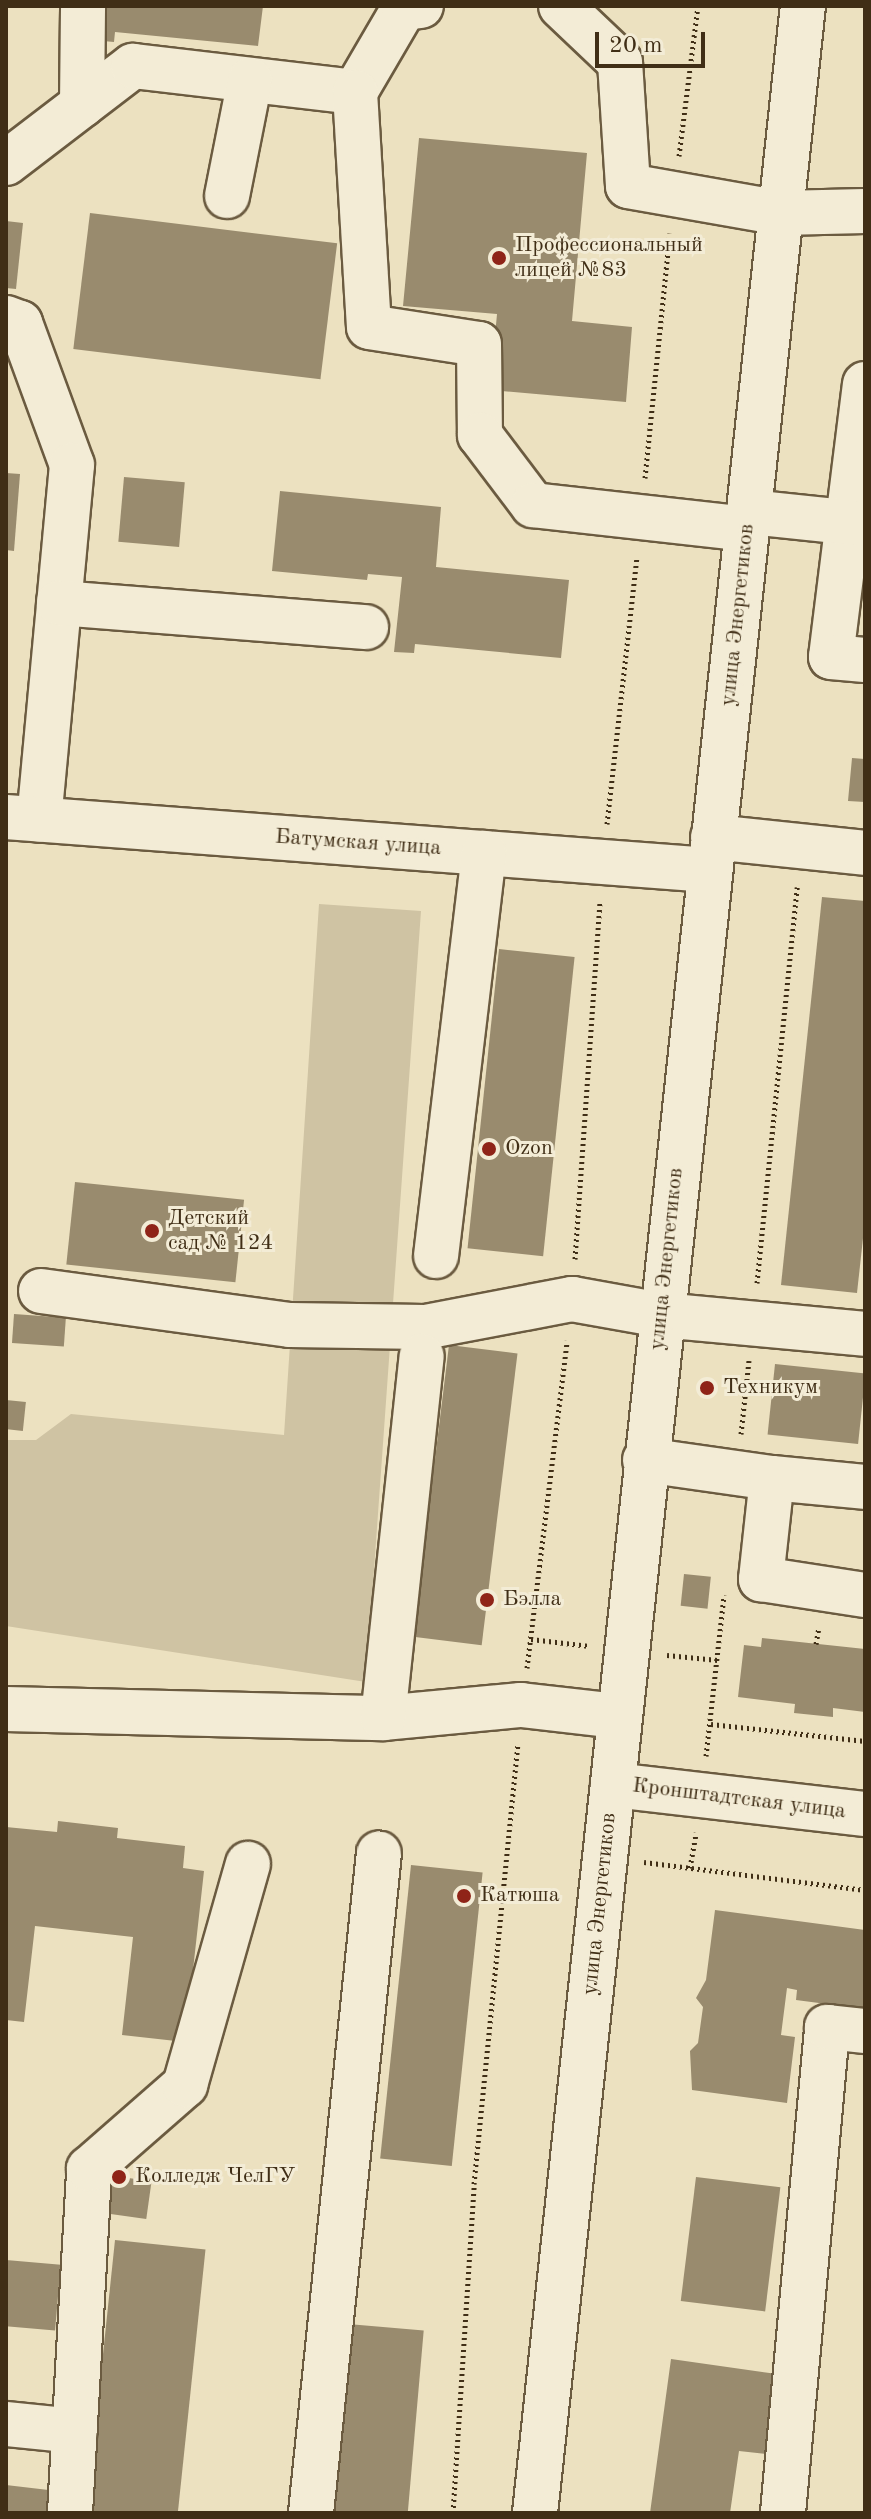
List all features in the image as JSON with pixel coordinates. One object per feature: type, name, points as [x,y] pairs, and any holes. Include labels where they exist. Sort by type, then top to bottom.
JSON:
[{"type":"street","points":[[82,105],[83,6]]},
{"type":"street","points":[[421,6],[404,8],[355,92],[369,327],[479,344],[480,435],[533,505],[642,517],[856,523]]},
{"type":"street","points":[[561,6],[620,62],[628,186],[781,213],[865,211]]},
{"type":"street","name":"улица Энергетиков","points":[[535,2513],[645,1460],[803,6]]},
{"type":"street","points":[[6,163],[133,66],[355,92]]},
{"type":"street","points":[[227,196],[250,80]]},
{"type":"street","points":[[6,318],[20,323],[72,465],[59,603],[23,818]]},
{"type":"street","points":[[865,384],[856,523],[831,657],[865,660]]},
{"type":"street","points":[[59,603],[366,627]]},
{"type":"street","name":"Батумская улица","points":[[23,818],[603,861],[711,853],[865,853]]},
{"type":"street","points":[[436,1256],[484,853]]},
{"type":"street","points":[[41,1291],[290,1325],[425,1327],[572,1299],[661,1315],[865,1334]]},
{"type":"street","points":[[383,1718],[422,1356]]},
{"type":"street","points":[[645,1460],[865,1487]]},
{"type":"street","points":[[772,1478],[761,1579],[865,1595]]},
{"type":"street","points":[[6,1709],[383,1718],[521,1705],[618,1716]]},
{"type":"street","name":"Кронштадтская улица","points":[[613,1785],[865,1814]]},
{"type":"street","points":[[311,2513],[379,1853]]},
{"type":"street","points":[[70,2513],[89,2169],[185,2085],[248,1864]]},
{"type":"street","points":[[783,2513],[827,2027],[865,2031]]},
{"type":"street","points":[[6,2424],[75,2431]]},
{"type":"path","points":[[453,2513],[474,2184],[521,1705],[572,1299],[603,861],[674,194],[698,6]]},
{"type":"path","points":[[711,1724],[865,1741]]},
{"type":"path","points":[[605,1857],[865,1890]]},
{"type":"shaded area","points":[[319,904],[421,911],[366,1682],[6,1626],[6,1440],[36,1440],[71,1414],[284,1435]]},
{"type":"building","points":[[96,6],[263,6],[258,46],[115,32],[114,42],[92,40]]},
{"type":"building","points":[[419,138],[587,153],[572,321],[632,327],[626,402],[490,390],[497,314],[403,306]]},
{"type":"building","points":[[90,213],[337,243],[320,379],[73,349]]},
{"type":"building","points":[[6,221],[23,223],[16,289],[6,288]]},
{"type":"building","points":[[6,473],[20,474],[14,551],[6,550]]},
{"type":"building","points":[[124,477],[185,482],[179,547],[118,542]]},
{"type":"building","points":[[280,491],[441,507],[436,567],[569,580],[561,658],[415,644],[414,653],[394,652],[402,577],[368,574],[367,580],[272,571]]},
{"type":"building","points":[[852,758],[865,759],[865,802],[848,801]]},
{"type":"building","points":[[822,897],[865,901],[865,1220],[857,1293],[781,1285]]},
{"type":"building","points":[[499,949],[575,957],[543,1256],[468,1248]]},
{"type":"building","points":[[75,1182],[244,1200],[235,1282],[66,1265]]},
{"type":"building","points":[[14,1314],[66,1318],[64,1347],[12,1343]]},
{"type":"building","points":[[449,1345],[517,1353],[482,1645],[413,1637]]},
{"type":"building","points":[[775,1364],[865,1373],[858,1444],[768,1435]]},
{"type":"building","points":[[6,1400],[26,1402],[23,1431],[6,1429]]},
{"type":"building","points":[[684,1574],[711,1577],[708,1609],[681,1606]]},
{"type":"building","points":[[762,1638],[865,1649],[865,1712],[833,1708],[833,1717],[794,1713],[795,1704],[738,1697],[744,1645],[761,1647]]},
{"type":"building","points":[[58,1821],[118,1828],[117,1838],[185,1846],[183,1868],[204,1871],[185,2042],[122,2035],[133,1937],[35,1926],[24,2022],[6,2020],[6,1827],[57,1832]]},
{"type":"building","points":[[411,1865],[483,1873],[452,2166],[380,2158]]},
{"type":"building","points":[[715,1910],[865,1930],[865,2009],[796,2000],[797,1990],[787,1988],[781,2035],[795,2037],[787,2103],[692,2090],[690,2051],[698,2043],[703,2007],[696,1998],[706,1980]]},
{"type":"building","points":[[107,2175],[152,2181],[146,2219],[102,2213]]},
{"type":"building","points":[[696,2177],[780,2187],[765,2311],[681,2301]]},
{"type":"building","points":[[115,2240],[206,2250],[178,2513],[86,2512]]},
{"type":"building","points":[[6,2260],[61,2265],[55,2331],[6,2326]]},
{"type":"building","points":[[348,2324],[424,2331],[408,2513],[331,2513]]},
{"type":"building","points":[[671,2359],[777,2374],[766,2454],[739,2451],[730,2513],[650,2513]]},
{"type":"building","points":[[6,2485],[57,2491],[55,2513],[6,2513]]},
{"type":"place","name":"Профессиональный лицей №83","points":[[499,258]]},
{"type":"place","name":"Ozon","points":[[489,1149]]},
{"type":"place","name":"Детский сад № 124","points":[[152,1231]]},
{"type":"place","name":"Техникум","points":[[707,1388]]},
{"type":"place","name":"Бэлла","points":[[487,1600]]},
{"type":"place","name":"Катюша","points":[[464,1896]]},
{"type":"place","name":"Колледж ЧелГУ","points":[[119,2177]]}]
